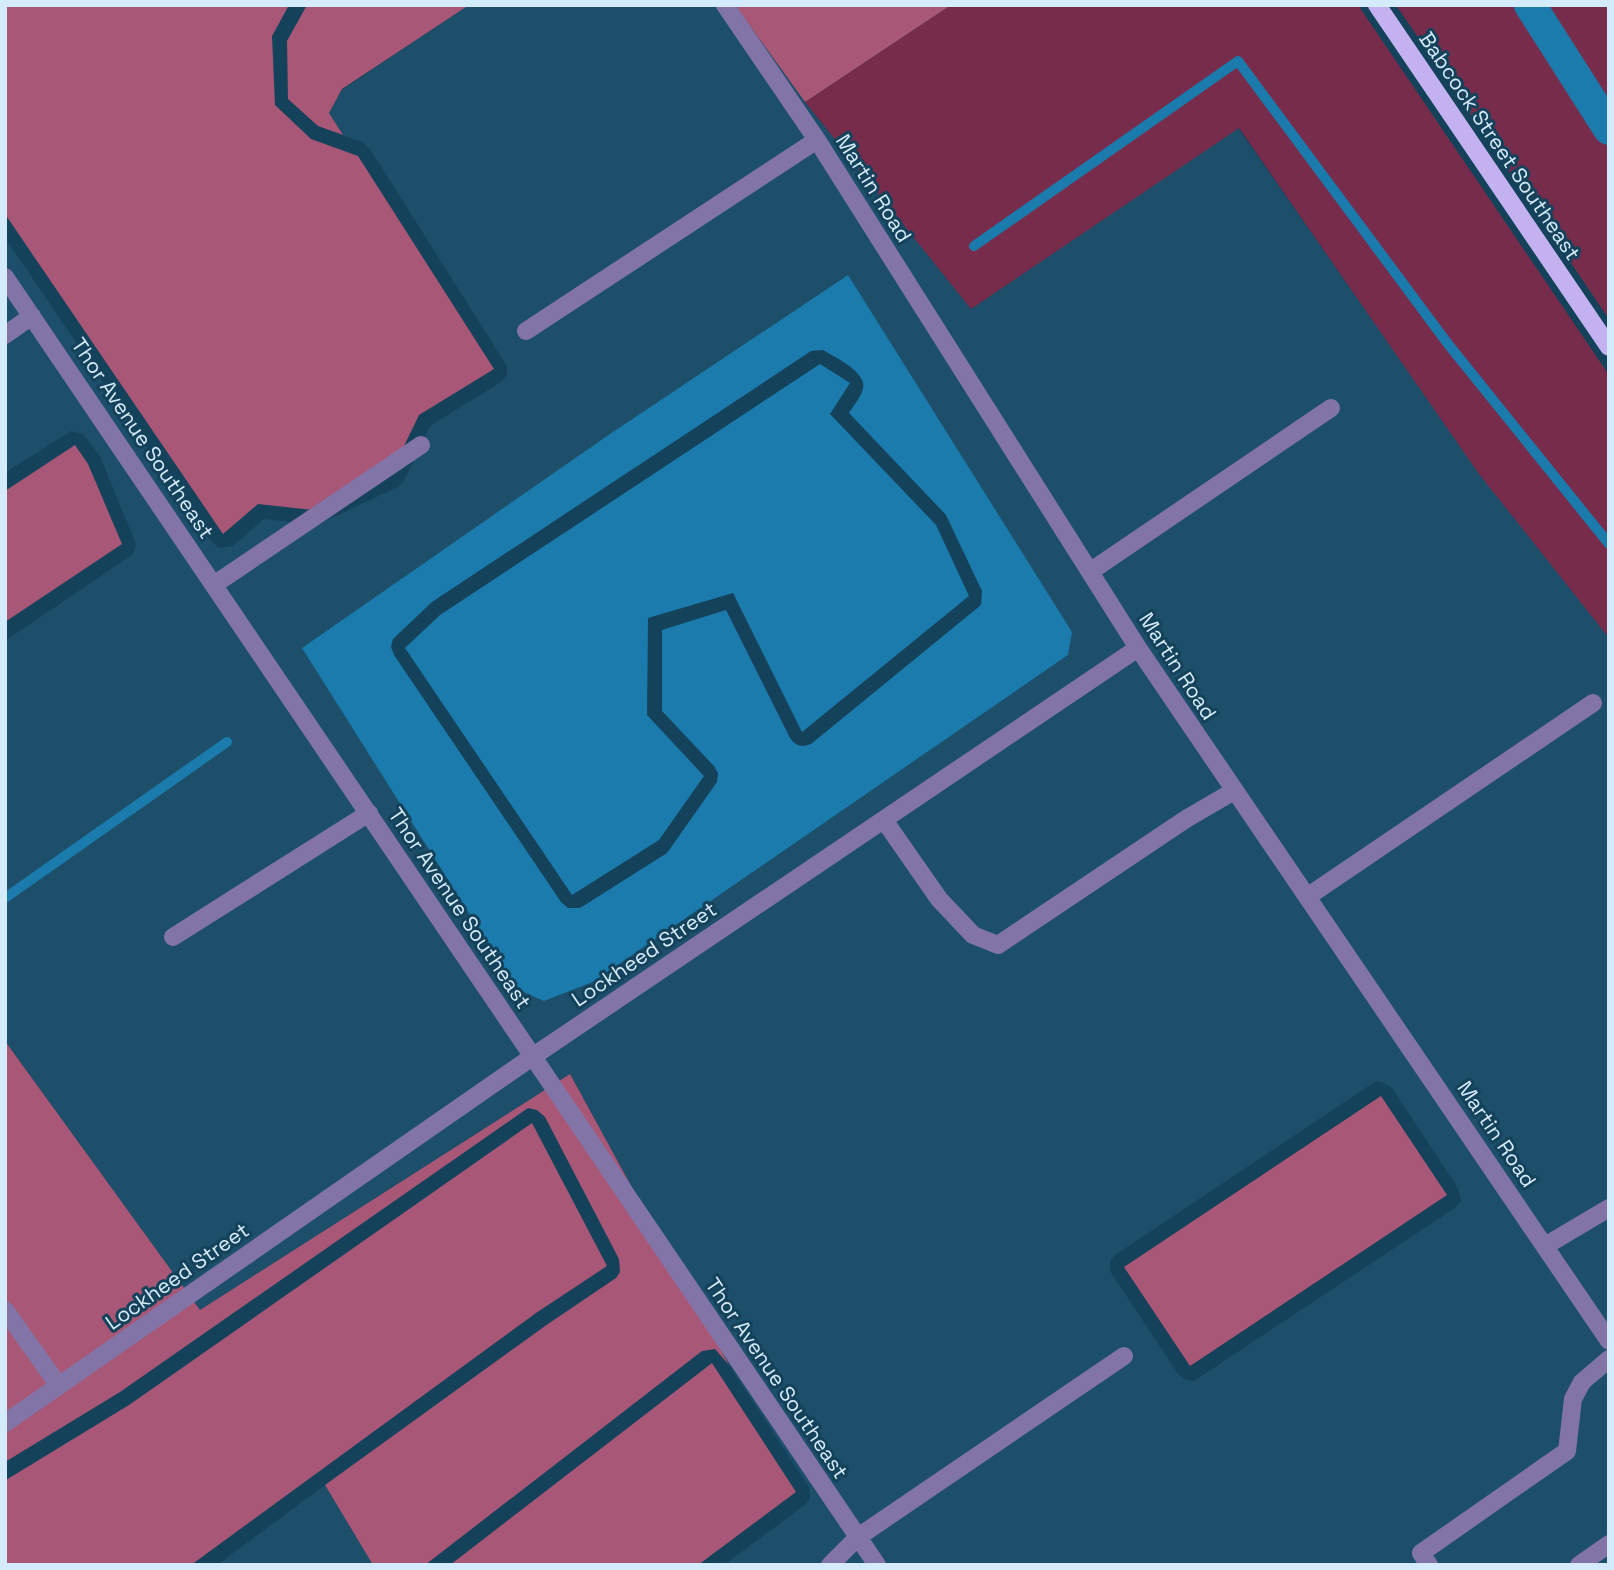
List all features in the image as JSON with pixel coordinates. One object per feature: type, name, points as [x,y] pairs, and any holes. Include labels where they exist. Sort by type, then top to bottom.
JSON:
[{"type":"main road","name":"Babcock Street Southeast","points":[[1377,5],[1609,347]]},
{"type":"street","name":"Martin Road","points":[[725,5],[817,140],[1138,648],[1545,1246],[1601,1312],[1609,1341]]},
{"type":"street","points":[[526,331],[817,140]]},
{"type":"street","name":"Thor Avenue Southeast","points":[[5,277],[877,1565]]},
{"type":"street","points":[[5,335],[32,316]]},
{"type":"street","points":[[1091,571],[1331,408]]},
{"type":"street","points":[[215,584],[422,445]]},
{"type":"street","name":"Lockheed Street","points":[[5,1423],[532,1057],[1138,648]]},
{"type":"street","points":[[1307,897],[1593,703]]},
{"type":"street","points":[[884,820],[939,899],[973,935],[998,946],[1186,819],[1234,791]]},
{"type":"street","points":[[173,937],[369,813]]},
{"type":"street","points":[[1545,1246],[1609,1208]]},
{"type":"street","points":[[5,1310],[59,1386]]},
{"type":"street","points":[[830,1565],[858,1537],[1124,1356]]},
{"type":"street","points":[[1429,1565],[1421,1553],[1567,1451],[1573,1399],[1583,1382],[1609,1359]]},
{"type":"street","points":[[1579,1565],[1609,1544]]},
{"type":"shaded area","points":[[5,5],[289,5],[272,36],[275,105],[311,139],[358,156],[494,369],[419,415],[391,473],[313,510],[258,504],[223,534],[5,214]]},
{"type":"shaded area","points":[[307,5],[469,5],[342,89],[329,113],[343,135],[318,126],[288,99],[287,41]]},
{"type":"shaded area","points":[[469,5],[735,5],[805,102],[971,309],[1238,128],[1479,473],[1609,638],[1609,1565],[724,1565],[805,1505],[810,1498],[810,1489],[729,1365],[570,1074],[200,1310],[5,1041],[5,641],[133,554],[136,544],[100,456],[83,434],[71,431],[5,473],[5,238],[212,542],[219,548],[233,546],[264,519],[316,525],[398,487],[404,481],[430,426],[501,382],[507,375],[507,366],[370,149],[362,142],[343,135],[329,113],[342,90]],"holes":[[[848,275],[1068,655],[593,982],[544,1001],[303,648]],[[1376,1081],[1392,1088],[1458,1188],[1461,1201],[1455,1208],[1194,1381],[1186,1380],[1178,1374],[1110,1271],[1110,1262],[1115,1255]]]},
{"type":"shaded area","points":[[735,5],[951,5],[805,102]]},
{"type":"shaded area","points":[[951,5],[1358,5],[1609,375],[1609,638],[1479,474],[1239,128],[971,309],[805,102]]},
{"type":"shaded area","points":[[1396,5],[1609,5],[1609,319]]},
{"type":"shaded area","points":[[848,275],[1072,632],[1068,655],[593,982],[544,1001],[517,989],[302,648],[610,434]],"holes":[[[823,350],[860,376],[863,388],[849,413],[946,515],[982,591],[981,605],[811,744],[804,746],[790,738],[726,610],[662,630],[662,711],[714,766],[718,773],[717,782],[667,853],[580,908],[568,908],[561,902],[394,655],[391,647],[393,639],[432,602],[811,351]]]},
{"type":"shaded area","points":[[820,364],[850,383],[830,414],[936,525],[969,596],[802,732],[733,593],[648,618],[647,715],[704,776],[659,840],[572,895],[405,648],[440,615]]},
{"type":"shaded area","points":[[75,445],[88,464],[122,544],[5,622],[5,491]]},
{"type":"shaded area","points":[[5,1041],[200,1310],[570,1074],[729,1365],[715,1349],[702,1351],[425,1565],[373,1565],[325,1485],[616,1278],[620,1272],[619,1259],[545,1117],[537,1110],[528,1108],[120,1392],[5,1462]]},
{"type":"shaded area","points":[[1381,1096],[1447,1195],[1190,1366],[1124,1267]]},
{"type":"shaded area","points":[[532,1123],[607,1266],[536,1313],[191,1565],[5,1565],[6,1480],[129,1405]]},
{"type":"shaded area","points":[[712,1363],[796,1492],[698,1565],[450,1565]]},
{"type":"shaded area","points":[[325,1485],[373,1565],[217,1565]]},
{"type":"waterway","points":[[1530,5],[1609,129]]},
{"type":"waterway","points":[[974,246],[1238,61],[1448,344],[1609,544]]},
{"type":"waterway","points":[[5,898],[227,742]]}]
